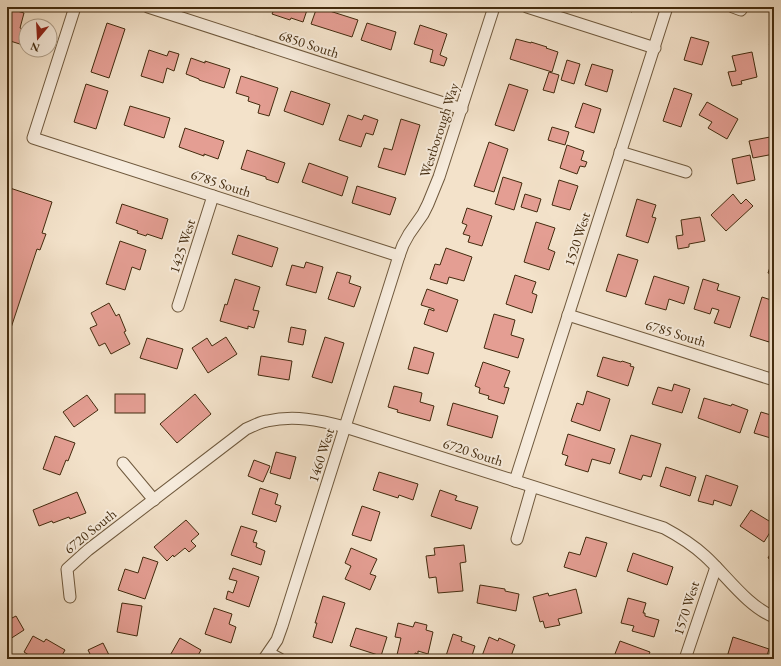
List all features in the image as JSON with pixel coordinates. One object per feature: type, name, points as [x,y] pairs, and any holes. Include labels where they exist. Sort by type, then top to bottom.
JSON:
[{"type":"street","name":"6785 South","points":[[75,7],[33,138],[399,256]]},
{"type":"street","name":"6850 South","points":[[148,7],[462,109]]},
{"type":"street","name":"Westborough Way","points":[[399,256],[409,234],[423,214],[433,194],[462,109],[494,7]]},
{"type":"street","points":[[527,7],[655,48]]},
{"type":"street","name":"1520 West","points":[[515,481],[668,7]]},
{"type":"street","points":[[620,152],[686,172]]},
{"type":"street","name":"1425 West","points":[[178,306],[213,196]]},
{"type":"street","name":"1460 West","points":[[266,656],[277,640],[282,626],[399,256]]},
{"type":"street","name":"6785 South","points":[[568,315],[774,380]]},
{"type":"street","name":"6720 South","points":[[70,597],[67,569],[88,550],[246,429],[265,421],[287,417],[304,418],[345,427],[664,528],[694,546],[744,596],[766,614],[774,617]]},
{"type":"street","points":[[123,463],[154,500]]},
{"type":"street","points":[[517,539],[532,486]]},
{"type":"street","name":"1570 West","points":[[685,659],[716,567]]},
{"type":"street","points":[[266,656],[280,659]]},
{"type":"building","points":[[262,7],[308,7],[303,22],[291,18],[290,20],[272,14],[273,12]]},
{"type":"building","points":[[317,7],[358,20],[352,37],[311,24]]},
{"type":"building","points":[[622,7],[633,7],[632,12],[626,10],[626,8]]},
{"type":"building","points":[[7,8],[24,13],[23,18],[18,18],[18,43],[7,40]]},
{"type":"building","points":[[107,23],[125,29],[109,78],[91,72]]},
{"type":"building","points":[[367,23],[396,32],[391,50],[361,40]]},
{"type":"building","points":[[420,25],[447,34],[440,55],[447,58],[444,66],[430,62],[433,50],[414,44]]},
{"type":"building","points":[[691,37],[709,42],[702,65],[684,60]]},
{"type":"building","points":[[516,39],[531,42],[558,52],[552,72],[510,59]]},
{"type":"building","points":[[774,40],[774,50],[769,44]]},
{"type":"building","points":[[149,50],[167,56],[169,51],[179,54],[174,71],[167,68],[163,83],[141,76]]},
{"type":"building","points":[[752,52],[757,77],[741,81],[742,84],[732,86],[728,72],[736,71],[732,56]]},
{"type":"building","points":[[191,58],[230,69],[224,88],[186,74]]},
{"type":"building","points":[[567,60],[580,64],[574,84],[561,80]]},
{"type":"building","points":[[592,64],[613,70],[607,92],[585,85]]},
{"type":"building","points":[[549,72],[559,75],[554,93],[543,90]]},
{"type":"building","points":[[241,76],[278,88],[269,116],[258,113],[260,105],[248,101],[249,97],[236,93]]},
{"type":"building","points":[[86,84],[108,91],[96,129],[74,122]]},
{"type":"building","points":[[509,84],[528,90],[514,131],[495,125]]},
{"type":"building","points":[[674,88],[692,94],[681,127],[663,121]]},
{"type":"building","points":[[291,91],[330,104],[323,125],[284,111]]},
{"type":"building","points":[[707,102],[738,119],[727,139],[708,128],[712,122],[699,115]]},
{"type":"building","points":[[583,103],[601,109],[594,133],[575,127]]},
{"type":"building","points":[[130,106],[170,118],[164,138],[124,125]]},
{"type":"building","points":[[348,115],[362,120],[364,115],[378,120],[373,135],[366,133],[361,147],[339,140]]},
{"type":"building","points":[[401,119],[420,125],[405,175],[378,167],[384,148],[392,150]]},
{"type":"building","points":[[552,127],[569,132],[565,145],[548,140]]},
{"type":"building","points":[[185,128],[224,141],[218,159],[204,154],[204,156],[179,147]]},
{"type":"building","points":[[770,137],[774,154],[753,158],[749,141]]},
{"type":"building","points":[[489,142],[508,149],[494,192],[474,186]]},
{"type":"building","points":[[567,145],[584,151],[581,160],[587,162],[585,167],[580,166],[577,174],[560,168]]},
{"type":"building","points":[[247,150],[285,163],[278,183],[266,179],[266,177],[241,169]]},
{"type":"building","points":[[750,155],[755,180],[737,184],[732,159]]},
{"type":"building","points":[[309,163],[348,177],[342,196],[302,182]]},
{"type":"building","points":[[503,177],[522,183],[514,210],[495,204]]},
{"type":"building","points":[[559,180],[578,186],[570,210],[552,205]]},
{"type":"building","points":[[357,186],[396,198],[390,215],[352,203]]},
{"type":"building","points":[[7,187],[52,202],[42,233],[46,234],[40,250],[37,249],[7,340]]},
{"type":"building","points":[[525,194],[541,199],[537,212],[521,207]]},
{"type":"building","points":[[733,194],[741,204],[746,199],[753,206],[726,231],[711,215]]},
{"type":"building","points":[[637,199],[656,205],[652,217],[656,218],[648,243],[626,236]]},
{"type":"building","points":[[122,204],[168,219],[162,239],[147,234],[146,236],[137,233],[138,231],[116,223]]},
{"type":"building","points":[[467,208],[492,216],[482,246],[468,242],[470,236],[463,234],[467,225],[462,223]]},
{"type":"building","points":[[700,217],[705,241],[689,244],[689,247],[678,249],[676,236],[683,235],[681,220]]},
{"type":"building","points":[[536,222],[555,228],[548,249],[555,252],[549,270],[524,262]]},
{"type":"building","points":[[238,235],[278,248],[272,267],[232,254]]},
{"type":"building","points":[[120,241],[146,250],[140,270],[132,267],[125,290],[106,284]]},
{"type":"building","points":[[446,248],[472,257],[464,281],[449,277],[447,284],[430,279],[435,264],[440,265]]},
{"type":"building","points":[[618,254],[638,260],[626,297],[606,291]]},
{"type":"building","points":[[774,255],[774,275],[768,273]]},
{"type":"building","points":[[306,262],[323,267],[316,293],[286,285],[292,265],[304,268]]},
{"type":"building","points":[[337,272],[351,276],[349,283],[361,287],[354,307],[328,299]]},
{"type":"building","points":[[515,275],[536,282],[532,293],[537,295],[532,313],[506,304]]},
{"type":"building","points":[[654,276],[689,287],[684,304],[669,299],[666,310],[645,304]]},
{"type":"building","points":[[235,279],[260,287],[253,310],[259,311],[254,328],[248,326],[248,329],[220,321],[225,304],[227,305]]},
{"type":"building","points":[[703,279],[719,284],[717,290],[740,297],[730,328],[714,323],[719,310],[712,308],[710,314],[694,309]]},
{"type":"building","points":[[427,289],[458,300],[447,332],[424,324],[429,309],[434,311],[434,309],[421,305]]},
{"type":"building","points":[[762,297],[774,301],[774,327],[769,342],[750,336]]},
{"type":"building","points":[[109,303],[116,316],[119,314],[126,331],[124,332],[130,344],[111,354],[105,343],[99,346],[90,328],[97,325],[91,313]]},
{"type":"building","points":[[494,314],[515,320],[511,335],[524,339],[518,358],[484,348]]},
{"type":"building","points":[[291,327],[306,330],[303,345],[288,342]]},
{"type":"building","points":[[226,337],[237,354],[208,373],[192,348],[207,338],[212,346]]},
{"type":"building","points":[[325,337],[344,343],[332,383],[312,377]]},
{"type":"building","points":[[147,338],[183,349],[177,369],[140,358]]},
{"type":"building","points":[[414,347],[434,353],[428,374],[408,369]]},
{"type":"building","points":[[261,356],[292,361],[289,380],[258,375]]},
{"type":"building","points":[[603,357],[622,361],[631,364],[630,366],[634,367],[628,386],[597,376]]},
{"type":"building","points":[[483,362],[510,371],[504,387],[509,388],[504,404],[488,399],[489,396],[479,393],[480,388],[475,386]]},
{"type":"building","points":[[674,384],[690,389],[682,413],[652,404],[658,387],[672,391]]},
{"type":"building","points":[[394,386],[422,393],[420,402],[434,406],[430,421],[397,412],[398,410],[388,407]]},
{"type":"building","points":[[587,391],[610,399],[600,431],[571,421],[577,403],[583,405]]},
{"type":"building","points":[[115,394],[145,394],[145,413],[115,413]]},
{"type":"building","points":[[195,394],[211,414],[177,443],[160,424]]},
{"type":"building","points":[[87,395],[98,410],[74,427],[63,412]]},
{"type":"building","points":[[704,398],[731,406],[732,404],[748,410],[740,433],[698,418]]},
{"type":"building","points":[[453,403],[498,416],[492,438],[447,425]]},
{"type":"building","points":[[761,412],[774,416],[774,439],[754,433]]},
{"type":"building","points":[[568,434],[615,449],[610,464],[592,459],[588,472],[565,465],[568,456],[562,454]]},
{"type":"building","points":[[631,435],[661,444],[651,477],[643,475],[641,480],[619,473]]},
{"type":"building","points":[[55,436],[75,443],[68,461],[66,460],[60,475],[43,469]]},
{"type":"building","points":[[276,452],[296,457],[290,479],[270,473]]},
{"type":"building","points":[[254,460],[270,466],[263,482],[248,476]]},
{"type":"building","points":[[666,467],[696,477],[690,496],[660,486]]},
{"type":"building","points":[[379,472],[418,484],[413,500],[399,495],[398,498],[373,490]]},
{"type":"building","points":[[706,475],[738,486],[731,506],[714,500],[713,505],[698,501]]},
{"type":"building","points":[[260,488],[278,494],[275,504],[281,506],[276,522],[252,514]]},
{"type":"building","points":[[440,490],[457,496],[455,500],[478,507],[471,529],[431,516]]},
{"type":"building","points":[[77,492],[86,513],[70,519],[69,517],[39,526],[33,510]]},
{"type":"building","points":[[362,506],[380,512],[371,541],[352,535]]},
{"type":"building","points":[[751,510],[774,524],[764,542],[740,526]]},
{"type":"building","points":[[186,520],[199,534],[191,541],[196,546],[189,552],[185,548],[174,557],[173,555],[167,561],[154,547]]},
{"type":"building","points":[[241,526],[257,531],[253,542],[257,543],[256,547],[265,551],[261,565],[231,555]]},
{"type":"building","points":[[586,537],[607,543],[596,577],[564,567],[569,552],[580,555]]},
{"type":"building","points":[[464,545],[466,562],[460,563],[463,591],[438,593],[436,577],[429,578],[426,556],[435,555],[434,548]]},
{"type":"building","points":[[774,547],[774,561],[768,558]]},
{"type":"building","points":[[351,548],[377,559],[370,574],[376,576],[370,590],[345,579],[351,566],[345,563]]},
{"type":"building","points":[[633,553],[673,567],[667,585],[627,571]]},
{"type":"building","points":[[143,557],[158,562],[145,599],[118,590],[125,569],[138,573]]},
{"type":"building","points":[[233,568],[259,577],[249,607],[226,599],[228,591],[233,593],[237,581],[229,579]]},
{"type":"building","points":[[480,585],[505,589],[505,591],[519,594],[516,611],[477,603]]},
{"type":"building","points":[[576,589],[582,613],[558,619],[560,625],[545,628],[543,621],[540,622],[533,597],[548,593],[549,596]]},
{"type":"building","points":[[323,596],[345,603],[332,643],[313,637],[317,623],[315,623]]},
{"type":"building","points":[[628,598],[646,603],[643,613],[645,613],[645,616],[659,620],[654,637],[632,631],[634,626],[621,623]]},
{"type":"building","points":[[122,603],[142,606],[137,636],[117,632]]},
{"type":"building","points":[[214,608],[232,614],[229,624],[236,627],[231,643],[205,634]]},
{"type":"building","points":[[7,610],[12,618],[16,616],[24,630],[7,641]]},
{"type":"building","points":[[415,622],[427,625],[426,630],[433,632],[428,654],[418,651],[418,654],[415,653],[414,659],[396,659],[401,638],[395,637],[398,623],[413,627]]},
{"type":"building","points":[[356,628],[387,637],[381,656],[350,646]]},
{"type":"building","points":[[453,634],[462,637],[461,641],[475,646],[471,659],[445,659]]},
{"type":"building","points":[[33,636],[44,642],[46,639],[65,650],[60,659],[35,659],[24,652]]},
{"type":"building","points":[[489,637],[498,641],[499,638],[515,645],[510,659],[489,659],[482,656]]},
{"type":"building","points":[[733,637],[769,649],[766,659],[732,659],[727,657]]},
{"type":"building","points":[[180,638],[201,650],[196,659],[168,659]]},
{"type":"building","points":[[620,641],[650,652],[647,659],[613,659]]},
{"type":"building","points":[[103,643],[111,659],[81,659],[90,654],[88,650]]}]
